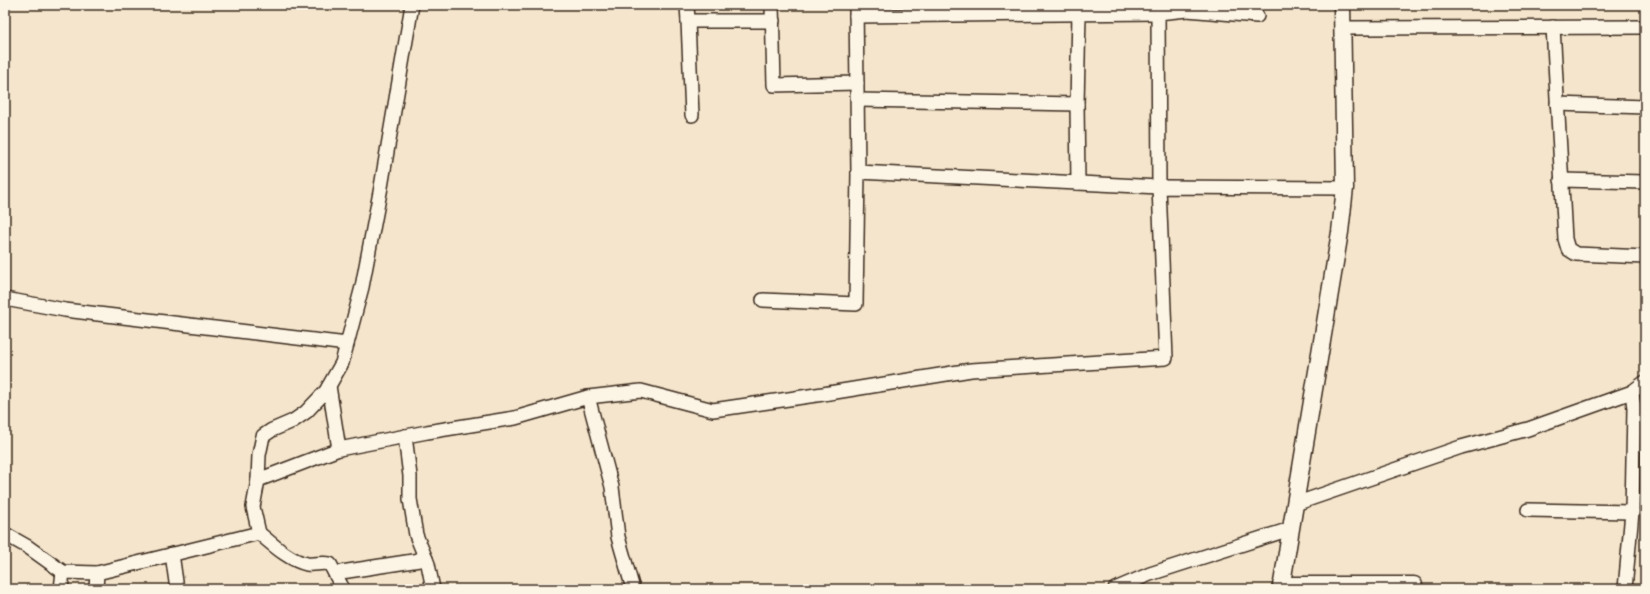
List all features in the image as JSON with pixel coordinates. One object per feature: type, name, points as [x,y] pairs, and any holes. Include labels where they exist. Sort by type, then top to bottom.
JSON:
[{"type":"street","points":[[343,589],[330,564],[324,562],[308,564],[284,554],[258,533],[253,507],[258,480],[259,455],[263,436],[272,430],[293,421],[306,412],[329,386],[342,363],[362,287],[412,5]]},
{"type":"street","points":[[687,5],[692,115]]},
{"type":"street","points":[[772,5],[774,85],[857,83]]},
{"type":"street","points":[[1342,5],[1345,188],[1336,255],[1281,587],[1414,585],[1414,589]]},
{"type":"street","points":[[763,300],[856,304],[858,100],[856,10],[1022,10],[1079,14],[1104,9],[1158,13],[1187,7],[1257,16]]},
{"type":"street","points":[[258,480],[339,449],[405,436],[515,418],[588,397],[642,391],[714,410],[971,370],[1166,358],[1159,187],[1158,13]]},
{"type":"street","points":[[1078,183],[1077,104],[1079,14]]},
{"type":"street","points":[[688,21],[773,21]]},
{"type":"street","points":[[1343,28],[1645,27]]},
{"type":"street","points":[[1552,28],[1565,239],[1568,249],[1576,254],[1645,257]]},
{"type":"street","points":[[858,100],[1077,104]]},
{"type":"street","points":[[1557,104],[1645,107]]},
{"type":"street","points":[[858,172],[1159,187],[1345,188]]},
{"type":"street","points":[[1561,180],[1645,182]]},
{"type":"street","points":[[5,299],[65,310],[347,344]]},
{"type":"street","points":[[1295,504],[1461,447],[1528,429],[1632,392],[1645,382]]},
{"type":"street","points":[[329,386],[339,449]]},
{"type":"street","points":[[1625,589],[1639,409],[1632,392]]},
{"type":"street","points":[[588,397],[612,487],[618,537],[633,589]]},
{"type":"street","points":[[405,436],[410,476],[410,499],[416,535],[426,559],[433,589]]},
{"type":"street","points":[[1528,510],[1632,512]]},
{"type":"street","points":[[1115,589],[1150,574],[1290,529]]},
{"type":"street","points":[[5,534],[28,547],[63,572],[97,573],[258,533]]},
{"type":"street","points":[[172,554],[177,589]]},
{"type":"street","points":[[335,573],[426,559]]},
{"type":"street","points":[[61,589],[63,572]]},
{"type":"street","points":[[96,589],[97,573]]}]
